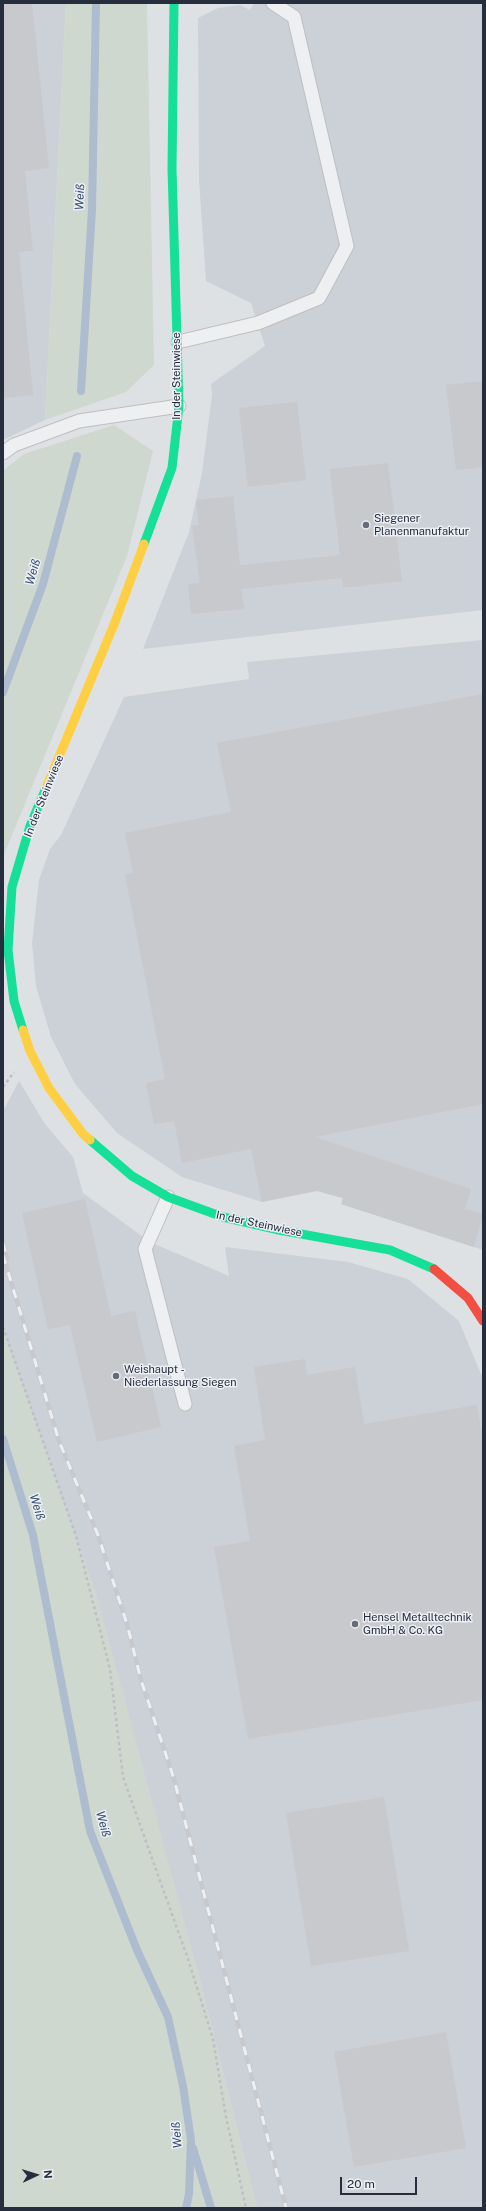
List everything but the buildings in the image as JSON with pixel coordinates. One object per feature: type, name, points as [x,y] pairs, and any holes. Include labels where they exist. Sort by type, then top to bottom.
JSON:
[{"type":"street","name":"In der Steinwiese","points":[[174,3],[172,169],[179,406],[172,468],[115,622],[30,826],[12,888],[8,950],[14,1001],[30,1051],[49,1088],[83,1134],[132,1176],[168,1197],[223,1217],[279,1230],[390,1250],[433,1269],[468,1298],[483,1321]]},
{"type":"lane","points":[[178,342],[258,323],[319,298],[347,246],[294,17],[273,3]]},
{"type":"lane","points":[[3,453],[14,444],[79,421],[179,406]]},
{"type":"lane","points":[[168,1197],[145,1249],[185,1404]]},
{"type":"path","points":[[3,1327],[76,1536],[110,1669],[123,1777],[189,1962],[213,2039],[226,2117],[246,2208]]},
{"type":"shaded area","points":[[3,3],[66,3],[45,420],[3,440]]},
{"type":"shaded area","points":[[66,3],[147,3],[154,365],[126,392],[45,420]]},
{"type":"shaded area","points":[[254,3],[483,3],[483,610],[143,649],[189,532],[202,473],[212,395],[211,384],[265,346],[251,303],[206,281],[199,180],[198,18],[218,8],[240,5],[250,10]]},
{"type":"shaded area","points":[[114,425],[153,451],[127,556],[3,857],[3,471],[24,454]]},
{"type":"shaded area","points":[[483,640],[483,1250],[341,1204],[343,1198],[323,1193],[323,1189],[262,1202],[182,1177],[117,1133],[75,1084],[51,1037],[36,986],[32,943],[39,880],[50,849],[61,835],[124,697],[249,679],[247,662]]},
{"type":"shaded area","points":[[19,1081],[45,1124],[73,1157],[83,1193],[150,1242],[229,1276],[225,1247],[348,1262],[408,1279],[459,1321],[483,1379],[483,2208],[257,2208],[198,1972],[3,1328],[3,1111]]},
{"type":"shaded area","points":[[3,1328],[96,1592],[198,1972],[257,2208],[3,2208]]},
{"type":"waterway","name":"Weiß","points":[[81,391],[92,209],[96,3]]},
{"type":"waterway","name":"Weiß","points":[[3,692],[43,584],[77,456]]},
{"type":"waterway","name":"Weiß","points":[[3,1439],[33,1535],[90,1831],[137,1950],[168,2017],[183,2086],[191,2140],[189,2194],[186,2208]]},
{"type":"waterway","points":[[193,2148],[211,2208]]},
{"type":"railway","points":[[3,1243],[7,1259]]},
{"type":"railway","points":[[3,1255],[59,1441],[98,1535],[127,1624],[141,1680],[174,1779],[286,2208]]},
{"type":"traffic: fast","points":[[144,544],[172,468],[179,406],[172,169],[174,3]]},
{"type":"traffic: fast","points":[[23,1030],[14,1001],[8,950],[12,887],[30,826],[46,788]]},
{"type":"traffic: fast","points":[[90,1140],[132,1176],[168,1197],[223,1217],[279,1230],[390,1250],[434,1269]]},
{"type":"traffic: slow","points":[[46,788],[115,622],[144,544]]},
{"type":"traffic: slow","points":[[23,1030],[30,1051],[49,1088],[83,1134],[90,1140]]},
{"type":"traffic: jam","points":[[434,1269],[468,1298],[483,1321]]},
{"type":"place","name":"Siegener Planenmanufaktur","points":[[366,525]]},
{"type":"place","name":"Weishaupt - Niederlassung Siegen","points":[[116,1376]]},
{"type":"place","name":"Hensel Metalltechnik GmbH & Co. KG","points":[[355,1624]]}]
